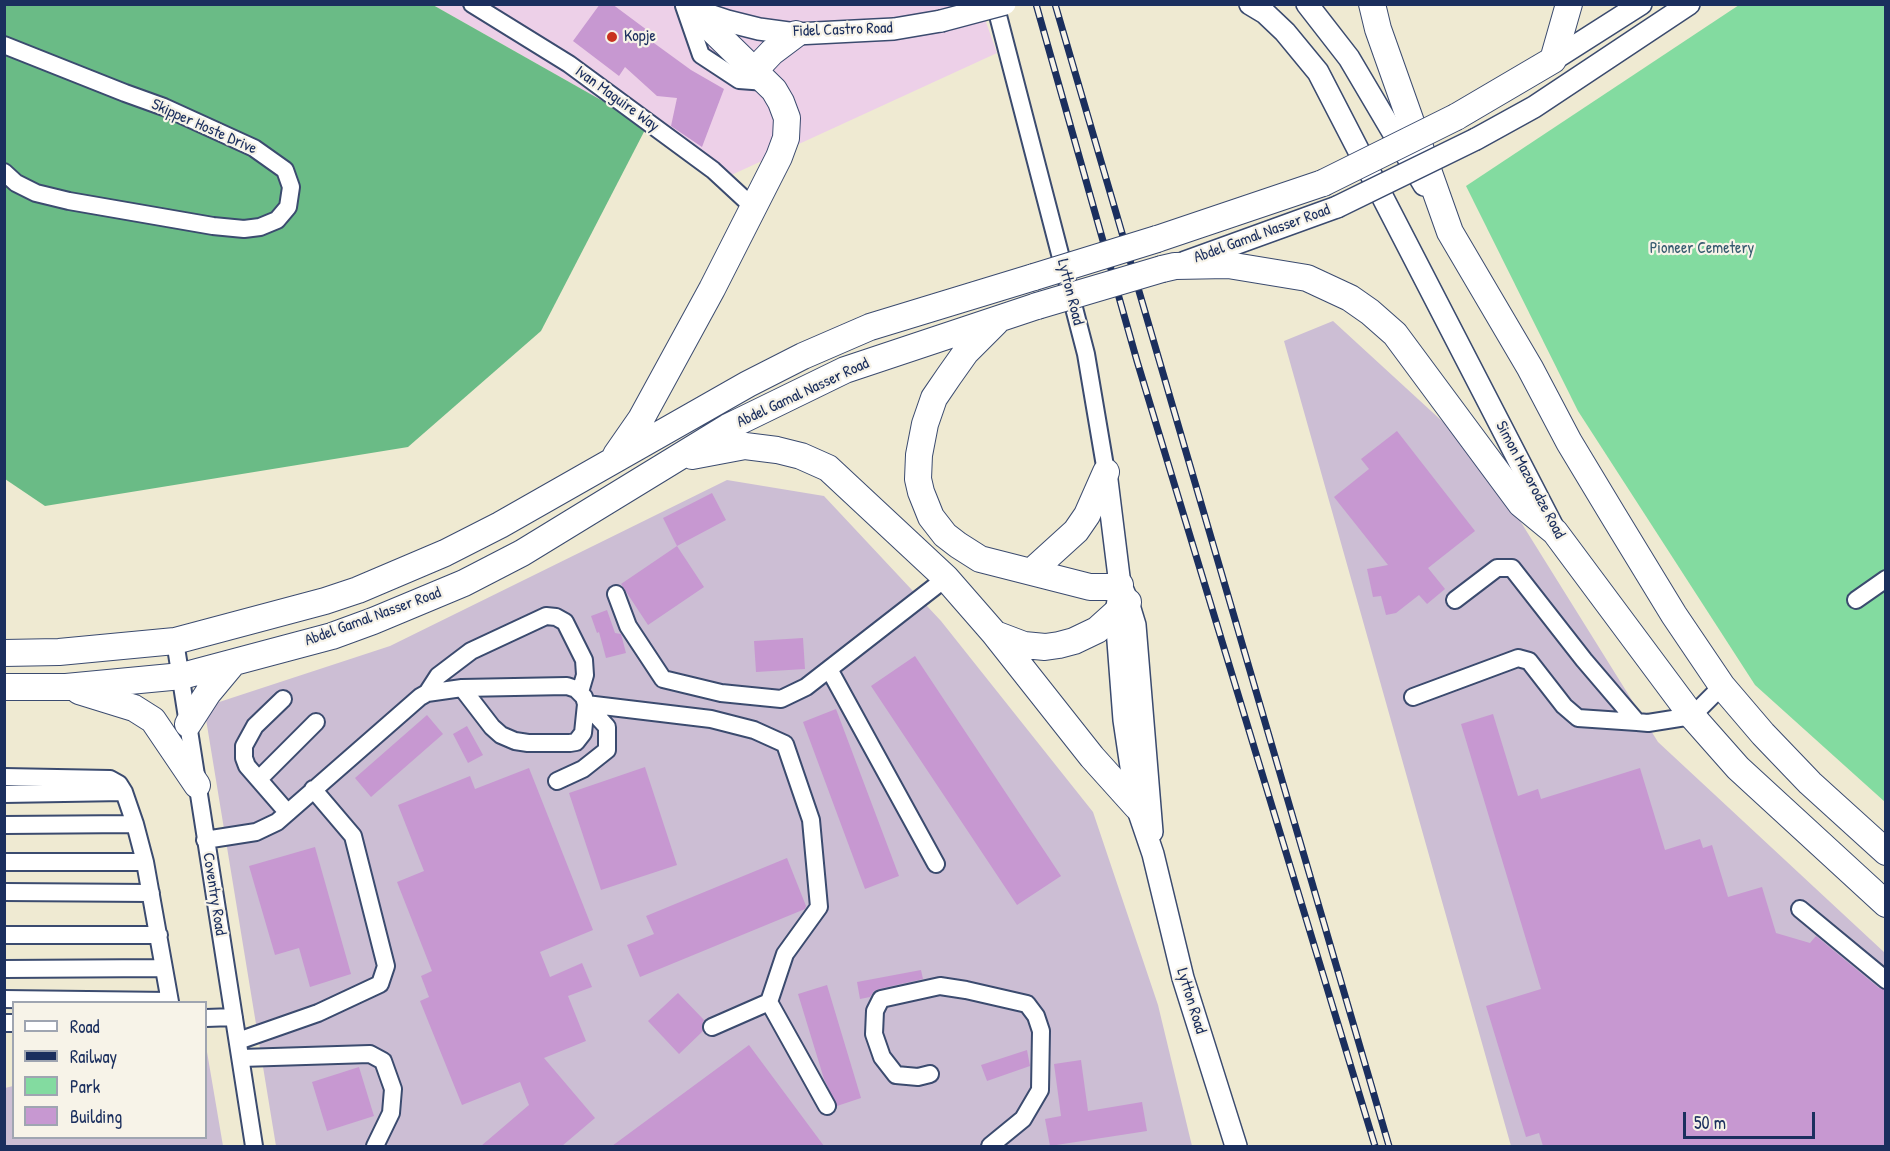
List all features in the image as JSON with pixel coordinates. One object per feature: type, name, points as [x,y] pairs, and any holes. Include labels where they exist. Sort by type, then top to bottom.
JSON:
[{"type":"highway","points":[[1372,4],[1378,29],[1450,232],[1613,515],[1674,615],[1722,686],[1763,734],[1810,783],[1886,852]]},
{"type":"highway","points":[[1553,60],[1569,4]]},
{"type":"highway","points":[[613,460],[641,419],[712,289],[779,157],[786,138],[786,118],[781,102],[760,76],[686,6]]},
{"type":"highway","points":[[760,76],[772,52],[796,34]]},
{"type":"highway","name":"Abdel Gamal Nasser Road","points":[[4,652],[59,652],[175,641],[325,601],[386,579],[500,525],[747,384],[803,356],[870,327],[1157,239],[1323,183],[1456,117],[1553,60]]},
{"type":"highway","points":[[1168,267],[1228,265],[1266,270],[1306,279],[1350,298],[1395,334],[1521,504],[1555,532]]},
{"type":"highway","name":"Abdel Gamal Nasser Road","points":[[4,687],[66,687],[182,676],[332,636],[464,583],[522,553],[673,459],[728,428],[845,370],[1037,306],[1168,267]]},
{"type":"highway","points":[[994,633],[1024,645],[1045,647],[1059,645],[1089,635],[1121,600],[1108,587],[1090,587],[980,559],[945,535],[931,517],[918,479],[919,455],[934,398],[966,352],[1000,318]]},
{"type":"highway","points":[[673,459],[745,446],[801,456],[828,468],[946,578],[994,633],[1092,757],[1137,807]]},
{"type":"highway","points":[[1032,571],[1076,531],[1087,515],[1106,472]]},
{"type":"highway","name":"Simon Mazorodze Road","points":[[1555,532],[1692,716],[1738,768],[1886,904]]},
{"type":"highway","points":[[188,724],[208,693],[233,663]]},
{"type":"highway","points":[[66,687],[134,708],[145,714],[153,720],[171,744],[197,785]]},
{"type":"main road","name":"Fidel Castro Road","points":[[686,6],[727,21],[759,29],[796,34],[884,30],[941,21],[1005,4]]},
{"type":"main road","name":"Simon Mazorodze Road","points":[[1251,4],[1265,13],[1285,32],[1318,72],[1555,532]]},
{"type":"main road","points":[[1307,4],[1330,32],[1369,90],[1450,232]]},
{"type":"main road","name":"Abdel Gamal Nasser Road","points":[[1553,60],[1641,4]]},
{"type":"main road","name":"Abdel Gamal Nasser Road","points":[[1168,267],[1337,207],[1476,139],[1534,107],[1689,4]]},
{"type":"main road","name":"Lytton Road","points":[[1106,472],[1121,600],[1124,720],[1137,807],[1153,854],[1183,978],[1236,1146]]},
{"type":"main road","name":"Lytton Road","points":[[1121,600],[1135,625],[1151,804],[1153,854]]},
{"type":"street","name":"Ivan Maguire Way","points":[[472,4],[569,64],[713,170],[753,207]]},
{"type":"street","name":"Lytton Road","points":[[995,4],[1086,354],[1106,472]]},
{"type":"street","name":"Skipper Hoste Drive","points":[[4,45],[164,107],[254,148],[285,170],[291,187],[288,207],[277,220],[244,229],[213,226],[69,201],[36,193],[16,183],[4,172]]},
{"type":"street","points":[[1455,600],[1497,568],[1512,568],[1584,660],[1637,722]]},
{"type":"street","points":[[616,594],[628,626],[663,679],[721,693],[781,699],[806,687],[946,578]]},
{"type":"street","points":[[1856,600],[1886,579]]},
{"type":"street","points":[[428,693],[438,676],[461,657],[546,616],[556,617],[565,622],[584,660],[583,733],[576,741],[528,743],[515,741],[492,728],[462,688]]},
{"type":"street","name":"Coventry Road","points":[[175,641],[254,1146]]},
{"type":"street","points":[[1413,697],[1518,658],[1529,661],[1564,706],[1578,718],[1648,723],[1692,716],[1722,686]]},
{"type":"street","points":[[829,669],[936,864]]},
{"type":"street","points":[[205,840],[256,832],[277,822],[420,697],[428,693],[462,688],[559,685],[576,689],[607,727],[607,750],[583,769],[557,782]]},
{"type":"street","points":[[583,698],[711,719],[754,730],[785,744],[812,820],[819,907],[785,954],[769,1002],[827,1106]]},
{"type":"street","points":[[283,699],[255,726],[244,746],[244,758],[247,766],[287,812]]},
{"type":"street","points":[[259,779],[316,722]]},
{"type":"street","points":[[4,777],[110,779],[119,784],[135,824],[145,862],[170,1001]]},
{"type":"street","points":[[238,1041],[318,1013],[380,984],[386,966],[353,836],[313,789]]},
{"type":"street","points":[[4,794],[124,792]]},
{"type":"street","points":[[4,825],[135,824]]},
{"type":"street","points":[[4,862],[145,862]]},
{"type":"street","points":[[4,892],[151,893]]},
{"type":"street","points":[[1800,909],[1886,980]]},
{"type":"street","points":[[4,935],[159,935]]},
{"type":"street","points":[[4,969],[164,968]]},
{"type":"street","points":[[930,1074],[918,1077],[896,1075],[882,1057],[874,1034],[876,1011],[881,999],[940,986],[1027,1004],[1036,1016],[1041,1031],[1040,1090],[1023,1119],[990,1146]]},
{"type":"street","points":[[4,999],[115,1001]]},
{"type":"street","points":[[712,1027],[769,1002]]},
{"type":"street","points":[[207,1018],[234,1017]]},
{"type":"street","points":[[241,1058],[370,1054],[383,1061],[393,1089],[391,1113],[375,1146]]},
{"type":"shaded area","points":[[433,5],[980,5],[997,53],[727,177],[647,126]]},
{"type":"shaded area","points":[[1333,321],[1479,455],[1658,742],[1885,953],[1885,1146],[1511,1146],[1284,341]]},
{"type":"shaded area","points":[[727,480],[824,496],[941,621],[1093,812],[1158,1005],[1192,1146],[276,1146],[204,707],[390,646]]},
{"type":"shaded area","points":[[207,1052],[223,1146],[5,1146],[5,1088],[12,1086],[12,1139],[207,1139]]},
{"type":"green space","points":[[4,5],[433,5],[647,126],[541,331],[408,447],[45,506],[5,479]]},
{"type":"green space","name":"Pioneer Cemetery","points":[[1739,5],[1885,5],[1885,802],[1755,685],[1578,411],[1466,186]]},
{"type":"building","points":[[600,4],[612,4],[651,33],[647,38],[691,70],[724,89],[702,147],[671,126],[677,98],[657,96],[625,67],[619,76],[573,41]]},
{"type":"building","points":[[1397,431],[1475,531],[1428,568],[1445,589],[1427,604],[1419,595],[1396,613],[1386,615],[1381,596],[1373,597],[1367,569],[1388,565],[1334,497],[1369,469],[1361,459]]},
{"type":"building","points":[[712,493],[726,520],[677,546],[663,518]]},
{"type":"building","points":[[677,546],[704,587],[648,625],[621,584]]},
{"type":"building","points":[[607,610],[615,633],[621,634],[626,653],[606,658],[599,632],[597,633],[591,616]]},
{"type":"building","points":[[803,638],[805,669],[756,672],[754,641]]},
{"type":"building","points":[[915,656],[1061,876],[1017,905],[871,686]]},
{"type":"building","points":[[836,709],[899,876],[865,889],[803,722]]},
{"type":"building","points":[[1493,714],[1518,796],[1538,789],[1541,799],[1640,768],[1665,850],[1700,839],[1703,848],[1712,845],[1728,897],[1762,887],[1776,933],[1810,943],[1816,936],[1879,988],[1886,990],[1886,1146],[1543,1146],[1539,1133],[1526,1137],[1486,1006],[1541,989],[1461,724]]},
{"type":"building","points":[[427,715],[443,734],[371,797],[355,778]]},
{"type":"building","points":[[467,726],[483,755],[468,763],[453,734]]},
{"type":"building","points":[[645,767],[677,865],[601,890],[569,793]]},
{"type":"building","points":[[529,768],[593,930],[540,952],[550,977],[582,963],[592,987],[568,996],[586,1041],[544,1058],[595,1118],[562,1146],[481,1146],[529,1105],[520,1082],[462,1105],[420,1001],[429,997],[421,976],[432,971],[397,882],[424,871],[398,805],[470,776],[475,789]]},
{"type":"building","points":[[315,847],[351,974],[310,987],[299,948],[275,955],[249,866]]},
{"type":"building","points":[[787,858],[806,906],[805,909],[640,977],[627,945],[654,934],[646,916]]},
{"type":"building","points":[[921,970],[923,979],[879,989],[874,991],[870,997],[860,999],[857,982]]},
{"type":"building","points":[[827,985],[861,1098],[837,1106],[824,1079],[798,994]]},
{"type":"building","points":[[678,993],[704,1020],[703,1031],[679,1054],[648,1021]]},
{"type":"building","points":[[749,1045],[824,1146],[612,1146]]},
{"type":"building","points":[[1027,1050],[1030,1066],[987,1081],[981,1065]]},
{"type":"building","points":[[1081,1060],[1088,1111],[1142,1102],[1147,1131],[1050,1146],[1045,1119],[1061,1116],[1054,1064]]},
{"type":"building","points":[[359,1067],[374,1116],[327,1131],[312,1082]]},
{"type":"railway","points":[[1036,4],[1137,361],[1375,1146]]},
{"type":"railway","points":[[1055,4],[1389,1146]]},
{"type":"place","name":"Kopje","points":[[612,37]]}]
